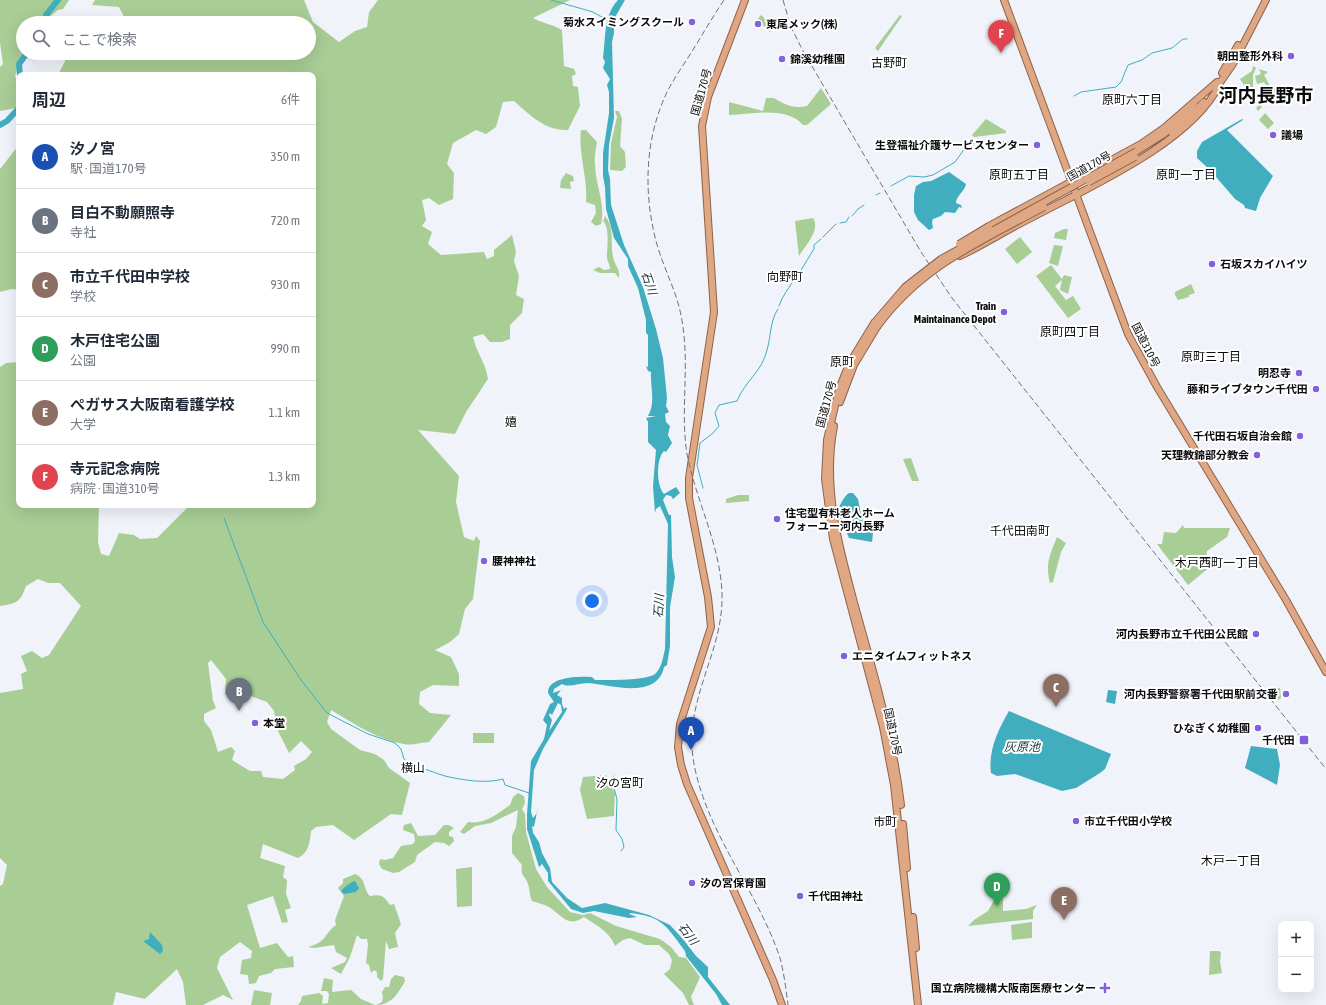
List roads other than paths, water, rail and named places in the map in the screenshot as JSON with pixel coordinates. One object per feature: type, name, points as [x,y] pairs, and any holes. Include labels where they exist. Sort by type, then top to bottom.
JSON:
[{"type":"highway","name":"国道170号","points":[[745,0],[708,98],[702,126],[714,312],[689,478],[689,498],[708,598],[710,627],[682,715],[678,748],[681,767],[687,784],[773,980],[782,1005]]},
{"type":"highway","name":"国道310号","points":[[1004,0],[1122,319],[1139,355],[1286,600],[1326,672]]},
{"type":"highway","name":"国道170号","points":[[1218,83],[1262,0]]},
{"type":"highway","name":"国道170号","points":[[918,1005],[894,785],[883,727],[833,539],[824,478],[827,440],[839,389],[849,364],[875,325],[899,293],[926,269],[967,243],[1139,152],[1158,144],[1178,128],[1233,64],[1266,0]]},
{"type":"highway","points":[[926,269],[947,251],[989,226],[1135,147],[1156,134],[1218,83]]},
{"type":"highway","points":[[934,268],[1076,194],[1152,152],[1182,130],[1200,113],[1214,95],[1218,83]]},
{"type":"highway","name":"国道170号","points":[[922,1005],[900,795],[894,760],[887,726],[837,538],[832,502],[830,458],[836,414],[854,365],[875,325],[897,302],[934,268],[1139,152]]},
{"type":"water","name":"石川","points":[[618,0],[625,0],[614,19],[614,33],[612,42],[614,118],[609,145],[608,170],[610,179],[611,205],[624,245],[643,287],[663,358],[667,398],[666,406],[669,412],[665,414],[666,422],[670,426],[668,435],[672,443],[666,452],[664,451],[661,455],[658,466],[658,479],[661,490],[664,494],[676,487],[680,493],[673,499],[671,496],[666,495],[663,500],[669,515],[671,515],[672,557],[675,577],[670,607],[670,646],[667,665],[664,667],[660,677],[653,684],[643,687],[621,688],[588,683],[571,685],[562,684],[554,689],[553,693],[561,690],[557,695],[562,698],[564,709],[566,707],[567,709],[543,749],[534,770],[531,812],[533,818],[537,813],[534,827],[532,826],[533,833],[539,842],[542,853],[550,868],[552,882],[567,898],[582,908],[605,903],[649,915],[670,925],[682,938],[689,933],[683,939],[696,956],[708,967],[708,977],[730,1005],[722,1005],[716,994],[686,956],[685,951],[669,930],[659,921],[648,916],[631,913],[629,914],[637,917],[629,918],[594,911],[583,913],[571,909],[548,881],[548,873],[542,864],[539,867],[527,829],[531,761],[544,739],[547,725],[543,720],[550,704],[554,702],[548,693],[549,687],[559,680],[573,677],[592,677],[595,680],[618,680],[637,679],[652,676],[660,668],[665,649],[668,524],[660,506],[656,509],[655,513],[653,486],[656,450],[648,442],[648,422],[646,418],[656,416],[648,416],[652,406],[652,400],[651,372],[648,371],[646,366],[648,367],[648,335],[646,333],[646,320],[638,288],[628,266],[628,259],[614,238],[606,209],[603,176],[603,153],[609,113],[609,92],[607,85],[610,79],[603,68],[605,62],[603,58],[607,20],[613,6]],"holes":[[[558,703],[561,705],[562,712],[549,731],[552,720],[549,715],[550,713],[552,715]]]},
{"type":"water","points":[[1242,119],[1243,120],[1227,130],[1273,176],[1260,198],[1256,211],[1245,208],[1244,205],[1235,199],[1210,170],[1197,158],[1197,151],[1202,142]]},
{"type":"water","points":[[949,172],[966,184],[956,200],[956,203],[961,205],[962,208],[959,207],[955,213],[945,212],[941,216],[933,219],[933,228],[929,230],[918,220],[914,212],[914,195],[916,186],[923,182],[931,181]]},
{"type":"water","points":[[849,493],[853,493],[858,499],[862,519],[873,533],[872,542],[849,538],[846,531],[839,527],[836,511]]},
{"type":"water","points":[[1108,690],[1117,691],[1115,704],[1106,702]]},
{"type":"water","name":"灰原池","points":[[1009,711],[1111,754],[1105,769],[1076,788],[1062,791],[1015,774],[997,776],[991,773],[990,765],[992,749]]},
{"type":"water","points":[[1251,746],[1277,749],[1280,765],[1277,785],[1245,768]]},
{"type":"water","points":[[355,881],[359,888],[356,892],[344,894],[341,891],[352,882]]},
{"type":"water","points":[[150,932],[162,945],[163,951],[160,954],[143,941],[149,939]]},
{"type":"waterway","points":[[47,16],[58,0]]},
{"type":"waterway","points":[[551,0],[593,12],[607,20]]},
{"type":"waterway","points":[[1074,96],[1081,92],[1116,87],[1121,82],[1128,65],[1142,60],[1152,53],[1172,48],[1183,39],[1187,39]]},
{"type":"waterway","points":[[20,72],[19,64],[22,60]]},
{"type":"waterway","points":[[0,125],[7,121],[16,111]]},
{"type":"waterway","points":[[891,186],[909,176],[924,177],[933,175],[955,162],[965,148],[971,144],[997,141],[1009,142]]},
{"type":"waterway","points":[[876,195],[880,193]]},
{"type":"waterway","points":[[852,216],[864,205]]},
{"type":"waterway","points":[[840,223],[846,222],[849,217]]},
{"type":"waterway","points":[[823,237],[836,224]]},
{"type":"waterway","points":[[798,275],[814,249],[814,245],[821,239]]},
{"type":"waterway","points":[[779,306],[794,280]]},
{"type":"waterway","points":[[703,488],[697,465],[700,443],[712,434],[719,426],[715,413],[719,405],[737,401],[740,394],[765,358],[773,318],[778,309]]},
{"type":"waterway","points":[[224,518],[263,622],[301,680],[327,713],[368,734],[395,743],[401,749],[404,759],[415,768],[466,780],[489,781],[503,779],[505,785],[529,793]]},
{"type":"waterway","points":[[614,776],[612,781],[617,799],[616,830],[622,839],[624,847],[621,851]]},
{"type":"railway","points":[[724,0],[671,84],[660,108],[648,164],[649,203],[656,241],[677,300],[682,321],[685,355],[684,421],[687,454],[717,557],[722,593],[721,616],[717,638],[697,700],[693,722],[692,745],[695,769],[702,794],[723,842],[760,910],[771,934],[780,958],[788,1005]]},
{"type":"railway","points":[[783,0],[791,27],[803,51],[921,252],[952,298],[1326,769]]},
{"type":"place","name":"菊水スイミングスクール","points":[[692,22]]},
{"type":"place","name":"東尾メック(株)","points":[[758,24]]},
{"type":"place","name":"寺元記念病院","points":[[1001,53]]},
{"type":"place","name":"朝田整形外科","points":[[1291,56]]},
{"type":"place","name":"錦溪幼稚園","points":[[782,59]]},
{"type":"place","name":"議場","points":[[1273,135]]},
{"type":"place","name":"生登福祉介護サービスセンター","points":[[1037,145]]},
{"type":"place","name":"石坂スカイハイツ","points":[[1212,264]]},
{"type":"place","name":"Train Maintainance Depot","points":[[1004,312]]},
{"type":"place","name":"明忍寺","points":[[1299,373]]},
{"type":"place","name":"藤和ライブタウン千代田","points":[[1316,389]]},
{"type":"place","name":"千代田石坂自治会館","points":[[1300,436]]},
{"type":"place","name":"天理教錦部分教会","points":[[1257,455]]},
{"type":"place","name":"住宅型有料老人ホーム フォーユー河内長野","points":[[777,519]]},
{"type":"place","name":"腰神神社","points":[[484,561]]},
{"type":"place","name":"河内長野市立千代田公民館","points":[[1256,634]]},
{"type":"place","name":"エニタイムフィットネス","points":[[844,656]]},
{"type":"place","name":"河内長野警察署千代田駅前交番","points":[[1286,694]]},
{"type":"place","name":"市立千代田中学校","points":[[1056,707]]},
{"type":"place","name":"目白不動願照寺","points":[[239,711]]},
{"type":"place","name":"本堂","points":[[255,723]]},
{"type":"place","name":"ひなぎく幼稚園","points":[[1258,728]]},
{"type":"place","name":"千代田","points":[[1304,740]]},
{"type":"place","name":"汐ノ宮","points":[[691,750]]},
{"type":"place","name":"市立千代田小学校","points":[[1076,821]]},
{"type":"place","name":"汐の宮保育園","points":[[692,883]]},
{"type":"place","name":"千代田神社","points":[[800,896]]},
{"type":"place","name":"木戸住宅公園","points":[[997,906]]},
{"type":"place","name":"ぺガサス大阪南看護学校","points":[[1064,920]]},
{"type":"place","name":"国立病院機構大阪南医療センター","points":[[1105,988]]},
{"type":"district","name":"古野町","points":[[889,63]]},
{"type":"district","name":"河内長野市","points":[[1266,95]]},
{"type":"district","name":"原町六丁目","points":[[1132,100]]},
{"type":"district","name":"原町五丁目","points":[[1019,175]]},
{"type":"district","name":"原町一丁目","points":[[1186,175]]},
{"type":"district","name":"向野町","points":[[785,277]]},
{"type":"district","name":"原町四丁目","points":[[1070,332]]},
{"type":"district","name":"原町三丁目","points":[[1211,357]]},
{"type":"district","name":"原町","points":[[842,362]]},
{"type":"district","name":"嬉","points":[[511,422]]},
{"type":"district","name":"千代田南町","points":[[1020,531]]},
{"type":"district","name":"木戸西町一丁目","points":[[1217,563]]},
{"type":"district","name":"横山","points":[[413,768]]},
{"type":"district","name":"汐の宮町","points":[[620,783]]},
{"type":"district","name":"市町","points":[[885,822]]},
{"type":"district","name":"木戸一丁目","points":[[1231,861]]}]
